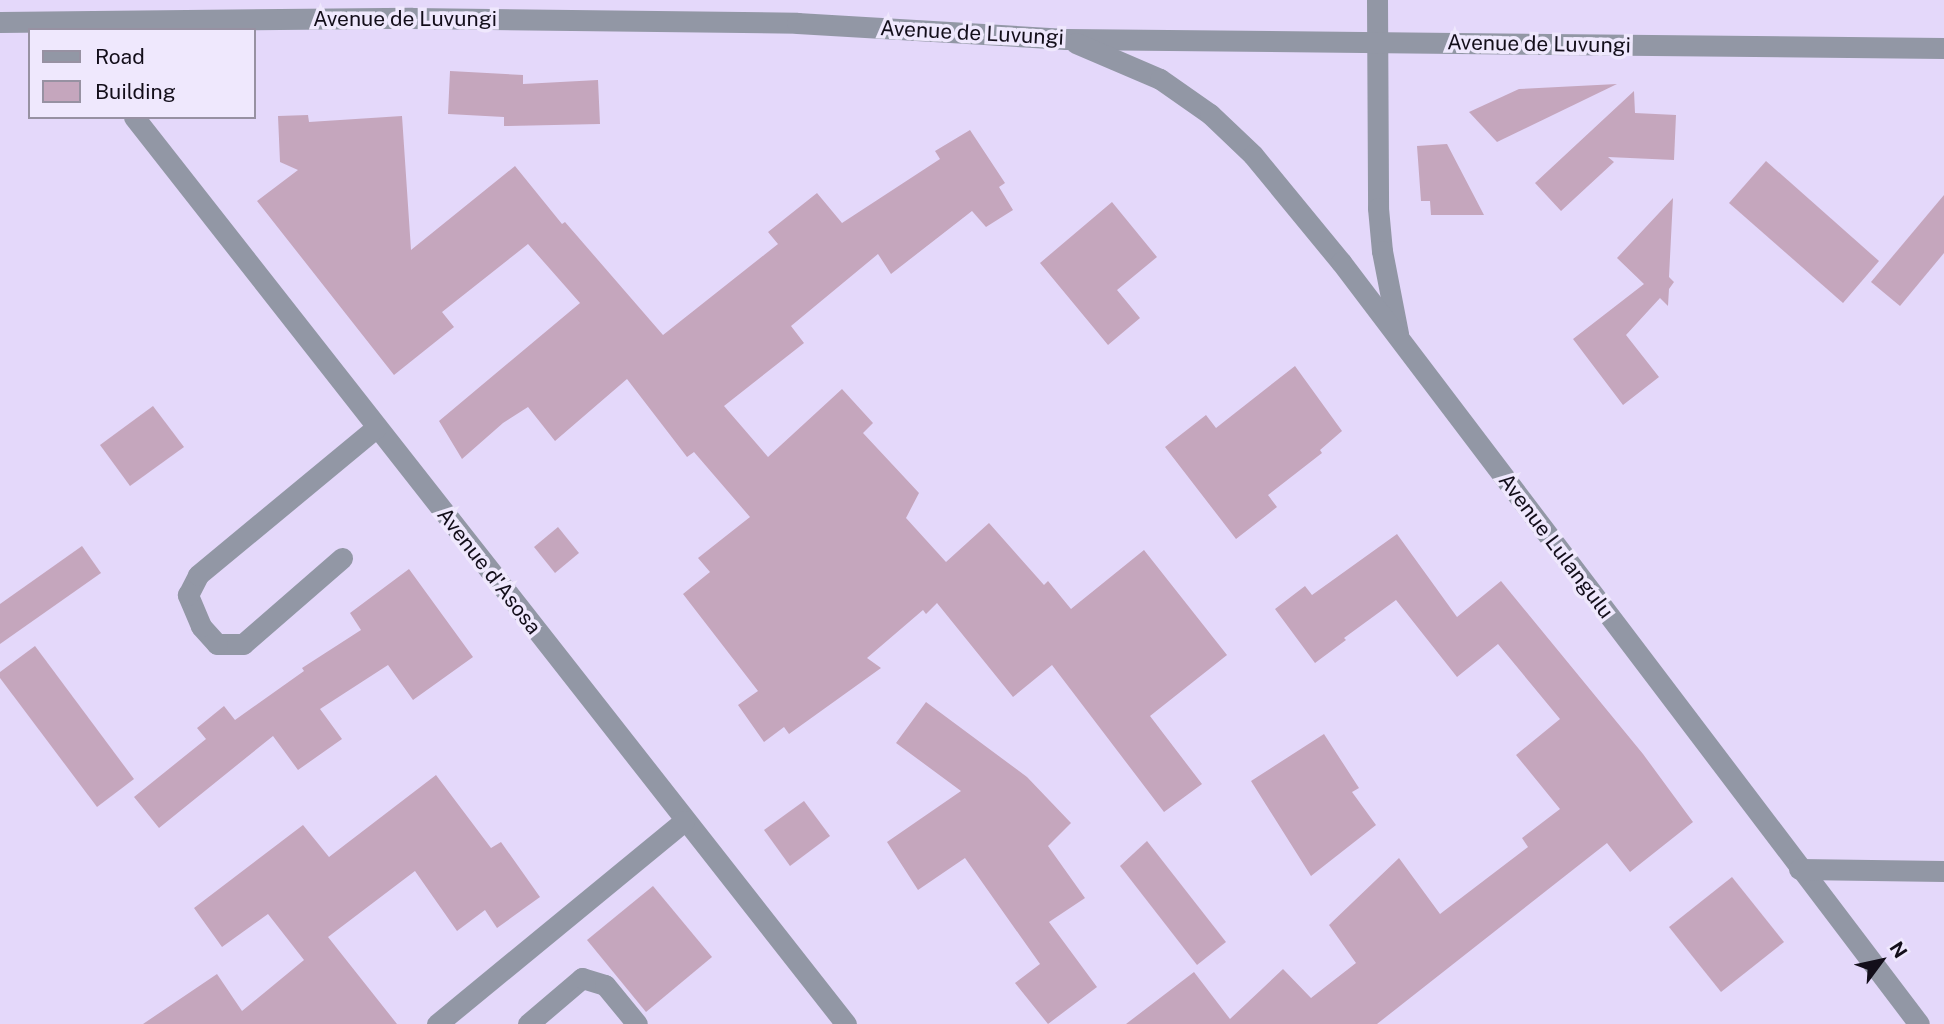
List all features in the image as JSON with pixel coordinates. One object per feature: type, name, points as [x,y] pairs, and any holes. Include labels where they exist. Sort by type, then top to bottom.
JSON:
[{"type":"street","name":"Avenue Lulangulu","points":[[1377,0],[1377,208],[1382,251],[1399,338],[1913,1022]]},
{"type":"street","name":"Avenue de Luvungi","points":[[0,22],[63,26],[412,18],[797,23],[1066,39],[1944,48]]},
{"type":"street","points":[[1066,39],[1160,79],[1210,114],[1253,155],[1399,338]]},
{"type":"street","name":"Avenue d'Asosa","points":[[136,119],[846,1024]]},
{"type":"street","points":[[342,558],[243,644],[217,644],[201,626],[188,595],[198,575],[376,428]]},
{"type":"street","points":[[437,1024],[684,821]]},
{"type":"street","points":[[1799,869],[1944,871]]},
{"type":"street","points":[[528,1024],[582,978],[605,985],[637,1024]]},
{"type":"building","points":[[450,71],[523,75],[523,84],[598,80],[600,124],[504,126],[504,117],[448,114]]},
{"type":"building","points":[[1617,84],[1497,142],[1469,112],[1519,89]]},
{"type":"building","points":[[1634,91],[1635,113],[1676,115],[1674,160],[1608,157],[1614,162],[1561,211],[1535,183]]},
{"type":"building","points":[[308,115],[309,122],[402,116],[411,250],[515,166],[562,224],[565,222],[663,335],[778,244],[768,232],[817,193],[842,223],[940,159],[935,151],[970,130],[1005,183],[999,187],[1013,210],[986,227],[972,211],[891,274],[878,254],[791,326],[804,343],[724,406],[768,457],[842,389],[873,423],[863,433],[919,493],[906,518],[946,562],[989,523],[1044,585],[1048,581],[1071,609],[1144,550],[1227,655],[1150,716],[1202,784],[1164,812],[1052,665],[1013,697],[937,603],[926,614],[923,610],[867,658],[881,668],[789,734],[784,727],[764,742],[738,705],[758,691],[683,594],[710,572],[698,558],[750,517],[694,452],[687,457],[627,379],[555,441],[528,407],[503,423],[462,459],[439,421],[580,303],[528,244],[442,312],[454,327],[394,375],[257,201],[298,170],[280,162],[278,116]]},
{"type":"building","points":[[1447,144],[1484,215],[1431,215],[1430,201],[1421,201],[1417,146]]},
{"type":"building","points":[[1766,161],[1879,261],[1843,303],[1729,203]]},
{"type":"building","points":[[1944,195],[1944,253],[1900,306],[1871,282]]},
{"type":"building","points":[[1673,198],[1669,277],[1674,282],[1669,289],[1668,306],[1660,298],[1626,335],[1659,377],[1623,405],[1573,339],[1644,284],[1617,258]]},
{"type":"building","points":[[1112,202],[1157,257],[1117,290],[1140,318],[1108,345],[1040,263]]},
{"type":"building","points":[[1295,366],[1342,431],[1320,450],[1322,453],[1268,495],[1277,507],[1236,539],[1165,447],[1206,415],[1216,428]]},
{"type":"building","points":[[153,406],[184,447],[130,486],[100,445]]},
{"type":"building","points":[[558,527],[579,553],[555,573],[534,547]]},
{"type":"building","points":[[1397,534],[1457,617],[1501,581],[1643,754],[1693,822],[1630,872],[1607,843],[1377,1024],[1126,1024],[1194,972],[1230,1019],[1283,969],[1311,998],[1356,963],[1329,925],[1399,858],[1440,914],[1528,847],[1522,838],[1560,809],[1516,755],[1560,719],[1498,644],[1457,677],[1396,600],[1315,663],[1275,609],[1305,586],[1312,595]]},
{"type":"building","points":[[82,546],[101,573],[0,644],[0,604]]},
{"type":"building","points":[[409,569],[473,657],[413,700],[388,665],[320,709],[342,739],[298,770],[273,736],[159,828],[134,797],[206,739],[197,728],[224,706],[235,720],[304,671],[302,668],[361,630],[350,613]]},
{"type":"building","points":[[35,646],[134,779],[97,807],[0,678],[0,672]]},
{"type":"building","points":[[926,702],[1027,777],[1071,823],[1048,846],[1085,898],[1049,922],[1097,987],[1048,1024],[1015,983],[1040,964],[965,858],[918,890],[887,842],[961,791],[896,743]]},
{"type":"building","points":[[1324,734],[1359,788],[1352,792],[1376,825],[1311,876],[1251,781]]},
{"type":"building","points":[[436,775],[491,848],[501,842],[540,897],[497,928],[485,910],[457,931],[415,871],[328,937],[397,1024],[143,1024],[217,974],[242,1011],[304,960],[268,914],[222,947],[194,908],[303,825],[329,857]]},
{"type":"building","points":[[804,801],[830,836],[790,866],[764,830]]},
{"type":"building","points":[[1147,841],[1226,942],[1197,965],[1120,866]]},
{"type":"building","points":[[1732,877],[1784,942],[1721,992],[1669,927]]},
{"type":"building","points":[[653,886],[712,957],[646,1012],[587,940]]}]
